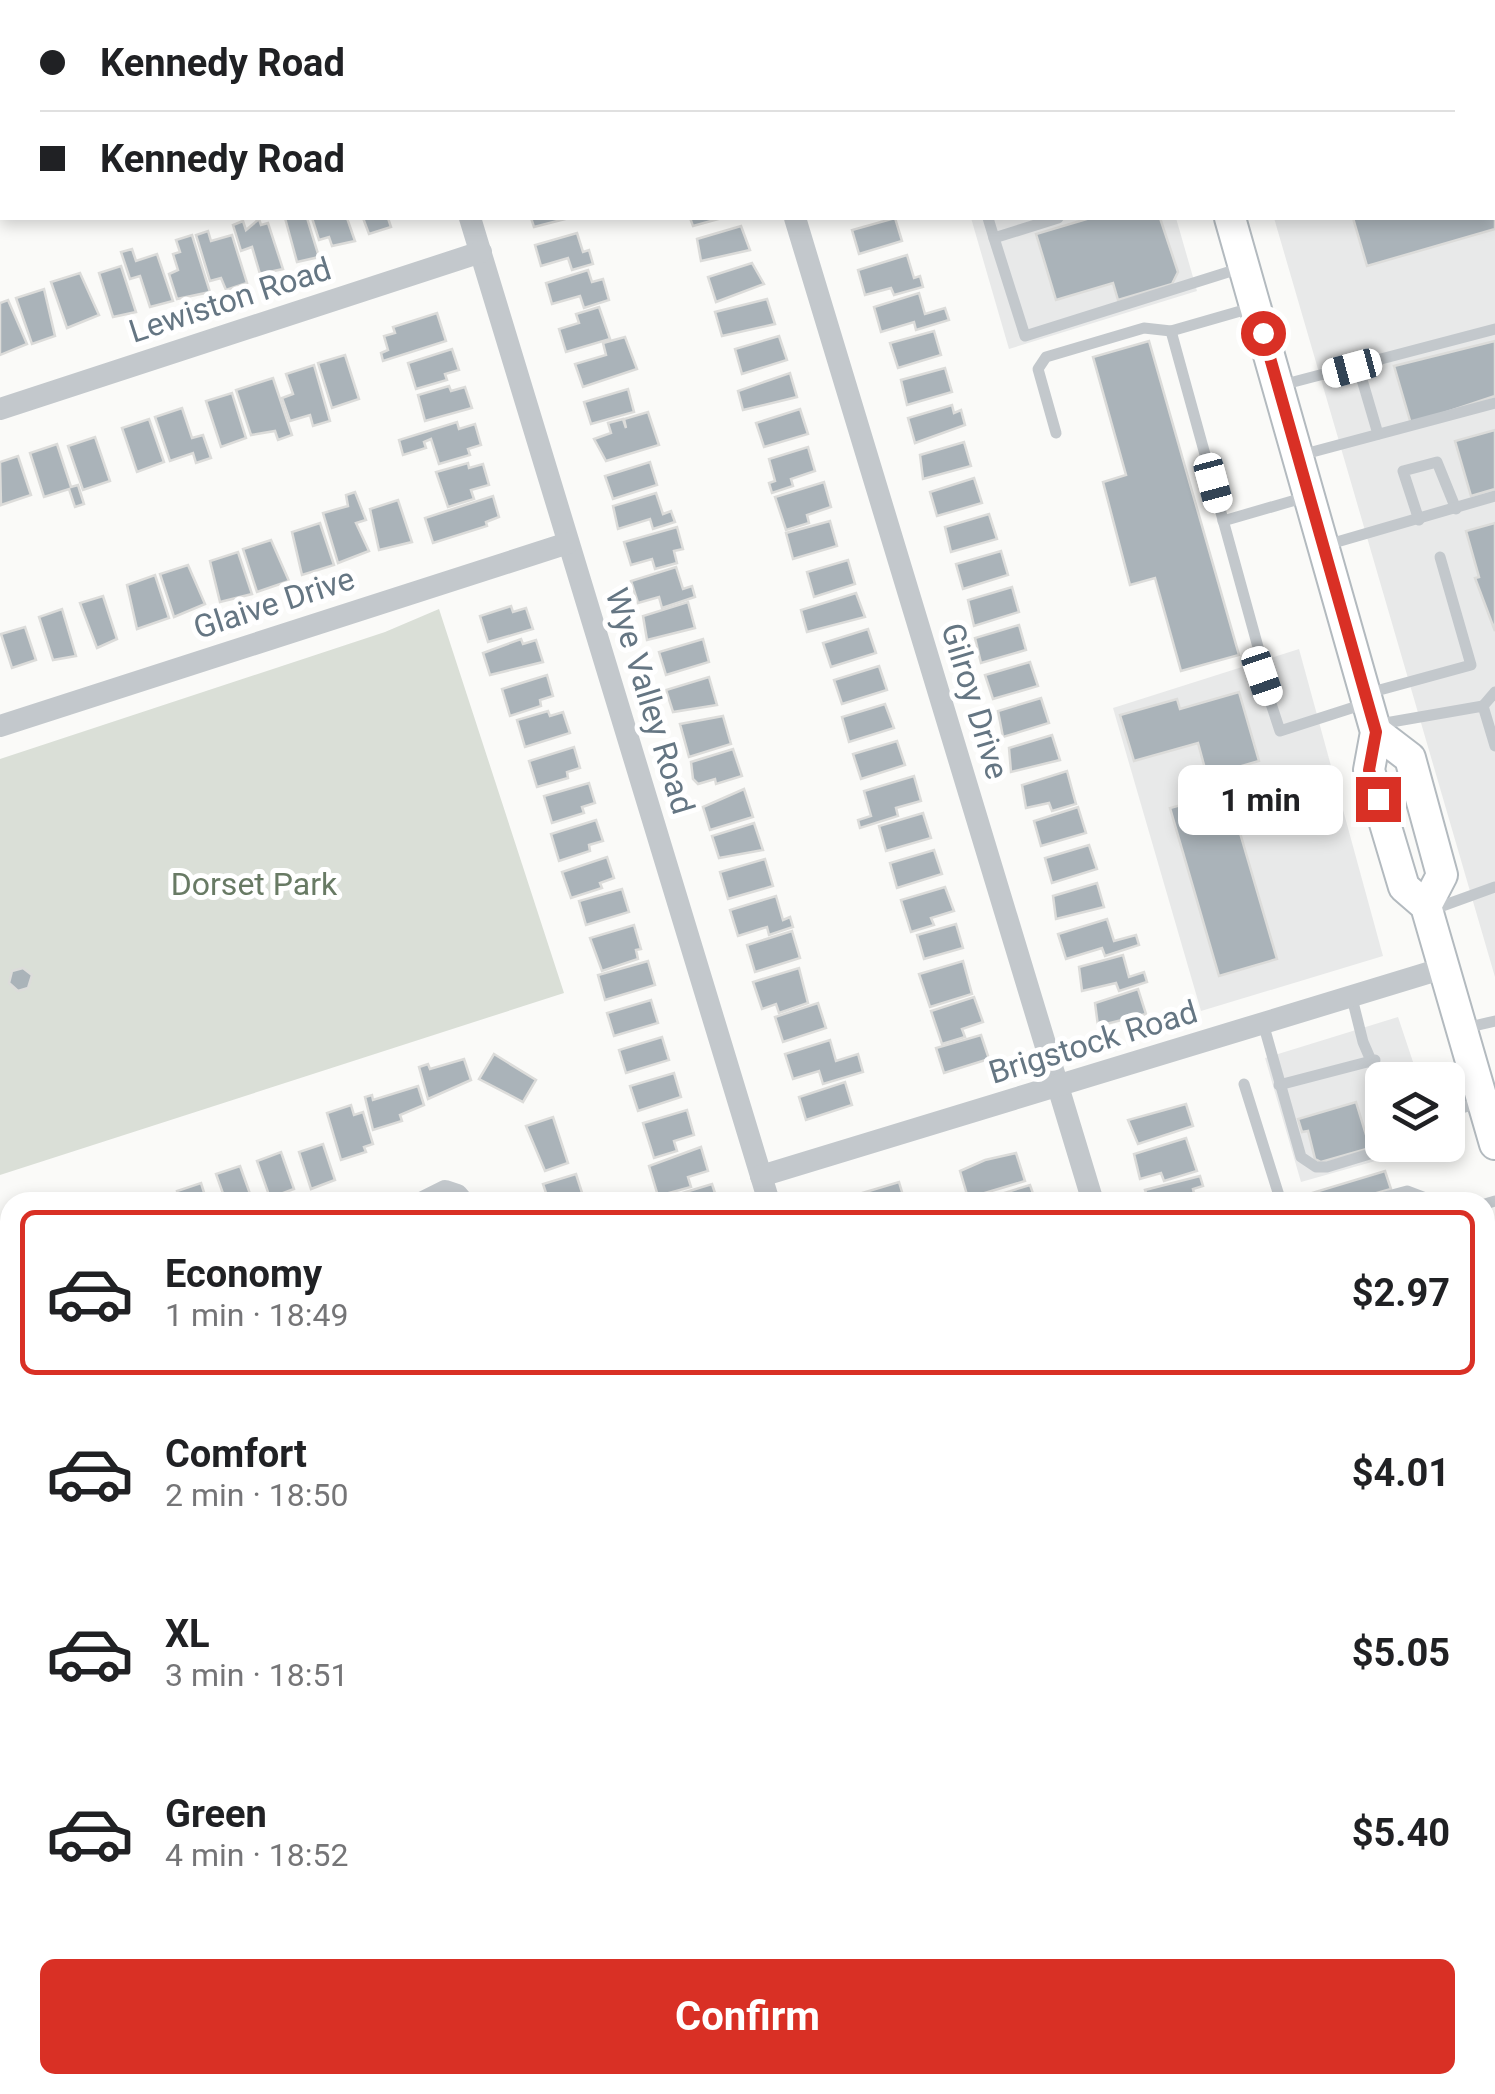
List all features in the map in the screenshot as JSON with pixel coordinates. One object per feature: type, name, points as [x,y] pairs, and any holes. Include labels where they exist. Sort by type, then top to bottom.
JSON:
[{"type":"main road","points":[[1231,220],[1371,714],[1369,770],[1404,887],[1427,909],[1490,1122]]},
{"type":"main road","points":[[1371,714],[1410,758],[1415,775],[1442,875],[1427,909]]},
{"type":"street","name":"Wye Valley Road","points":[[471,220],[766,1192]]},
{"type":"street","name":"Gilroy Drive","points":[[797,220],[1089,1192]]},
{"type":"street","name":"Lewiston Road","points":[[0,409],[481,252]]},
{"type":"street","name":"Glaive Drive","points":[[0,726],[568,542]]},
{"type":"street","name":"Brigstock Road","points":[[761,1176],[1444,968]]},
{"type":"lane","points":[[989,220],[1025,336],[1244,267]]},
{"type":"lane","points":[[994,238],[1052,220]]},
{"type":"lane","points":[[1056,433],[1039,362],[1144,328],[1171,331],[1255,307]]},
{"type":"lane","points":[[1278,386],[1495,328]]},
{"type":"lane","points":[[1171,331],[1258,647]]},
{"type":"lane","points":[[1358,366],[1378,434]]},
{"type":"lane","points":[[1298,456],[1495,403]]},
{"type":"lane","points":[[1419,520],[1403,470],[1437,462],[1456,509]]},
{"type":"lane","points":[[1224,521],[1309,496]]},
{"type":"lane","points":[[1324,546],[1495,496]]},
{"type":"lane","points":[[1371,714],[1471,665],[1440,557]]},
{"type":"lane","points":[[1262,676],[1280,731],[1371,714],[1483,706],[1495,692]]},
{"type":"lane","points":[[1483,706],[1495,746]]},
{"type":"lane","points":[[1427,909],[1495,886]]},
{"type":"lane","points":[[1280,1085],[1374,1060],[1363,1042],[1352,998]]},
{"type":"lane","points":[[1461,1029],[1495,1021]]},
{"type":"lane","points":[[1263,1023],[1301,1157],[1316,1167],[1365,1154]]},
{"type":"lane","points":[[1244,1084],[1278,1192]]},
{"type":"lane","points":[[1465,1116],[1490,1122]]},
{"type":"shaded area","points":[[972,220],[1177,220],[1197,291],[1009,349]]},
{"type":"shaded area","points":[[1275,220],[1495,220],[1495,977]]},
{"type":"shaded area","points":[[1299,649],[1383,956],[1201,1011],[1113,708]]},
{"type":"shaded area","points":[[1398,1017],[1413,1062],[1365,1062],[1365,1162],[1372,1162],[1301,1182],[1265,1058]]},
{"type":"green space","name":"Dorset Park","points":[[439,609],[564,993],[0,1175],[0,759],[385,632]]},
{"type":"building","points":[[258,220],[261,225],[268,223],[283,269],[260,274],[252,247],[241,251],[233,225],[243,221],[246,230]]},
{"type":"building","points":[[286,220],[308,220],[319,257],[297,262]]},
{"type":"building","points":[[313,220],[348,220],[355,241],[332,246],[329,237],[319,240]]},
{"type":"building","points":[[364,220],[389,220],[391,227],[369,234]]},
{"type":"building","points":[[532,220],[561,220],[534,227]]},
{"type":"building","points":[[691,220],[715,220],[693,226]]},
{"type":"building","points":[[896,220],[902,241],[859,254],[852,230]]},
{"type":"building","points":[[1083,220],[1161,220],[1178,272],[1172,284],[1118,300],[1113,283],[1056,300],[1036,234]]},
{"type":"building","points":[[1354,220],[1495,220],[1495,229],[1367,266]]},
{"type":"building","points":[[741,226],[750,250],[701,261],[697,239]]},
{"type":"building","points":[[208,231],[211,241],[232,235],[247,283],[226,290],[221,278],[210,281],[196,235]]},
{"type":"building","points":[[577,233],[583,252],[589,250],[593,264],[572,270],[568,258],[541,266],[535,245]]},
{"type":"building","points":[[192,235],[210,292],[177,299],[169,274],[178,270],[173,254],[180,252],[176,240]]},
{"type":"building","points":[[132,249],[136,261],[157,254],[173,301],[150,307],[140,276],[130,279],[121,252]]},
{"type":"building","points":[[907,255],[914,278],[920,276],[923,287],[894,295],[891,288],[865,295],[858,270]]},
{"type":"building","points":[[752,263],[764,284],[716,302],[708,277]]},
{"type":"building","points":[[121,266],[136,312],[113,317],[99,273]]},
{"type":"building","points":[[588,270],[592,282],[603,279],[609,300],[584,308],[580,296],[552,304],[546,283]]},
{"type":"building","points":[[80,273],[99,315],[67,328],[51,282]]},
{"type":"building","points":[[44,289],[55,336],[32,344],[16,298]]},
{"type":"building","points":[[919,293],[925,314],[945,308],[949,320],[916,330],[914,322],[881,332],[874,307]]},
{"type":"building","points":[[767,299],[775,324],[722,336],[715,312]]},
{"type":"building","points":[[8,300],[27,344],[0,355],[0,303]]},
{"type":"building","points":[[599,307],[610,339],[566,352],[559,329],[579,323],[576,314]]},
{"type":"building","points":[[437,313],[446,341],[383,361],[381,353],[388,350],[384,336],[395,333],[393,327]]},
{"type":"building","points":[[934,331],[941,355],[898,368],[890,343]]},
{"type":"building","points":[[779,336],[787,360],[742,374],[735,349]]},
{"type":"building","points":[[625,337],[637,369],[583,387],[575,364],[606,355],[603,343]]},
{"type":"building","points":[[1149,341],[1239,655],[1181,671],[1155,578],[1130,585],[1103,482],[1126,475],[1093,357]]},
{"type":"building","points":[[1495,341],[1495,396],[1411,424],[1394,366]]},
{"type":"building","points":[[452,349],[459,370],[445,374],[447,380],[416,389],[408,363]]},
{"type":"building","points":[[345,355],[359,399],[332,408],[318,363]]},
{"type":"building","points":[[314,365],[330,421],[313,426],[310,415],[290,421],[282,398],[293,394],[286,374]]},
{"type":"building","points":[[945,368],[952,392],[907,405],[901,380]]},
{"type":"building","points":[[790,373],[797,397],[743,410],[738,391]]},
{"type":"building","points":[[273,378],[292,435],[278,440],[275,431],[251,435],[236,390]]},
{"type":"building","points":[[449,386],[451,391],[465,387],[472,408],[425,421],[418,395]]},
{"type":"building","points":[[628,389],[634,412],[591,424],[584,402]]},
{"type":"building","points":[[232,393],[246,438],[221,447],[206,401]]},
{"type":"building","points":[[952,405],[954,413],[961,410],[965,425],[915,443],[908,418]]},
{"type":"building","points":[[182,408],[192,438],[203,435],[211,458],[196,463],[193,453],[170,461],[155,417]]},
{"type":"building","points":[[800,409],[808,434],[764,447],[756,423]]},
{"type":"building","points":[[648,412],[659,445],[606,461],[594,439],[611,433],[608,423],[623,419],[626,428],[624,419]]},
{"type":"building","points":[[149,419],[164,462],[137,472],[122,428]]},
{"type":"building","points":[[457,422],[459,429],[475,424],[481,445],[468,449],[470,455],[439,464],[431,439],[424,442],[426,448],[403,455],[399,440]]},
{"type":"building","points":[[1495,430],[1495,489],[1471,496],[1455,441]]},
{"type":"building","points":[[95,437],[110,481],[83,490],[68,446]]},
{"type":"building","points":[[964,442],[971,466],[923,479],[920,455]]},
{"type":"building","points":[[57,444],[71,487],[78,485],[84,504],[75,507],[69,489],[44,497],[30,453]]},
{"type":"building","points":[[808,447],[815,471],[791,479],[793,486],[772,493],[769,483],[775,481],[769,459]]},
{"type":"building","points":[[18,456],[31,495],[1,505],[0,462]]},
{"type":"building","points":[[650,462],[657,485],[613,499],[605,476]]},
{"type":"building","points":[[468,463],[469,468],[483,464],[489,485],[471,490],[474,499],[448,507],[436,472]]},
{"type":"building","points":[[974,478],[982,503],[937,516],[930,492]]},
{"type":"building","points":[[824,482],[831,507],[807,515],[809,523],[786,530],[775,497]]},
{"type":"building","points":[[355,492],[366,520],[356,523],[369,551],[338,563],[323,513],[348,506],[346,495]]},
{"type":"building","points":[[656,493],[663,514],[671,511],[675,522],[653,529],[650,519],[618,529],[613,506]]},
{"type":"building","points":[[493,496],[499,517],[486,522],[487,526],[433,543],[425,518]]},
{"type":"building","points":[[398,500],[412,542],[379,550],[370,509]]},
{"type":"building","points":[[989,514],[997,539],[951,552],[945,527]]},
{"type":"building","points":[[830,521],[837,546],[793,559],[786,533]]},
{"type":"building","points":[[320,523],[334,565],[302,575],[292,532]]},
{"type":"building","points":[[1495,523],[1495,631],[1475,578],[1479,577],[1466,531]]},
{"type":"building","points":[[677,527],[683,549],[674,551],[677,563],[655,569],[652,559],[631,565],[624,542]]},
{"type":"building","points":[[271,540],[289,581],[257,592],[243,549]]},
{"type":"building","points":[[1001,551],[1008,575],[963,589],[956,564]]},
{"type":"building","points":[[238,552],[252,594],[220,602],[210,561]]},
{"type":"building","points":[[848,560],[855,584],[814,597],[807,572]]},
{"type":"building","points":[[188,565],[205,604],[174,617],[160,574]]},
{"type":"building","points":[[676,567],[683,589],[692,586],[695,597],[662,608],[659,597],[638,603],[631,581]]},
{"type":"building","points":[[155,575],[169,618],[137,629],[127,585]]},
{"type":"building","points":[[1012,587],[1019,612],[974,626],[968,600]]},
{"type":"building","points":[[856,593],[865,617],[807,632],[801,610]]},
{"type":"building","points":[[103,596],[117,639],[97,648],[80,603]]},
{"type":"building","points":[[688,602],[695,628],[647,640],[643,616]]},
{"type":"building","points":[[511,606],[513,612],[526,608],[533,629],[488,642],[480,616]]},
{"type":"building","points":[[62,609],[76,656],[53,660],[39,617]]},
{"type":"building","points":[[1019,625],[1026,650],[981,663],[975,638]]},
{"type":"building","points":[[25,627],[36,660],[12,668],[1,634]]},
{"type":"building","points":[[868,629],[876,653],[831,667],[823,643]]},
{"type":"building","points":[[521,639],[523,644],[536,640],[543,662],[490,675],[483,653]]},
{"type":"building","points":[[703,639],[709,662],[666,675],[659,652]]},
{"type":"building","points":[[1030,662],[1038,686],[993,699],[985,675]]},
{"type":"building","points":[[879,666],[887,690],[842,704],[834,680]]},
{"type":"building","points":[[547,675],[553,696],[540,700],[541,706],[510,716],[502,689]]},
{"type":"building","points":[[709,677],[717,705],[673,712],[666,690]]},
{"type":"building","points":[[1239,692],[1259,761],[1207,776],[1198,743],[1134,761],[1120,715],[1177,699],[1180,709]]},
{"type":"building","points":[[1041,698],[1049,723],[1003,737],[998,711]]},
{"type":"building","points":[[885,704],[894,728],[849,742],[842,717]]},
{"type":"building","points":[[548,711],[550,716],[563,712],[570,733],[525,747],[517,720]]},
{"type":"building","points":[[723,716],[731,744],[689,757],[680,724]]},
{"type":"building","points":[[1052,735],[1060,760],[1011,772],[1009,748]]},
{"type":"building","points":[[897,741],[905,765],[861,779],[853,754]]},
{"type":"building","points":[[574,747],[580,768],[567,772],[568,778],[537,787],[529,761]]},
{"type":"building","points":[[733,749],[742,776],[716,784],[715,779],[698,784],[693,779],[691,762]]},
{"type":"building","points":[[1067,771],[1076,804],[1052,811],[1049,803],[1026,808],[1022,785]]},
{"type":"building","points":[[914,776],[921,801],[896,808],[898,816],[860,828],[858,820],[871,816],[864,791]]},
{"type":"building","points":[[589,783],[595,803],[582,807],[584,813],[552,823],[544,796]]},
{"type":"building","points":[[744,789],[753,817],[710,830],[703,807]]},
{"type":"building","points":[[1228,792],[1277,959],[1219,976],[1170,808]]},
{"type":"building","points":[[1078,807],[1086,833],[1041,846],[1034,821]]},
{"type":"building","points":[[923,813],[931,838],[886,851],[879,826]]},
{"type":"building","points":[[596,820],[603,841],[589,845],[590,851],[559,861],[551,834]]},
{"type":"building","points":[[754,823],[763,850],[719,858],[712,836]]},
{"type":"building","points":[[1089,845],[1097,869],[1052,883],[1045,858]]},
{"type":"building","points":[[934,850],[942,874],[897,888],[890,863]]},
{"type":"building","points":[[607,857],[614,878],[600,883],[602,888],[571,898],[562,872]]},
{"type":"building","points":[[765,859],[773,886],[728,899],[720,872]]},
{"type":"building","points":[[1097,883],[1104,907],[1056,919],[1053,896]]},
{"type":"building","points":[[945,887],[954,911],[931,918],[934,925],[911,932],[901,900]]},
{"type":"building","points":[[622,889],[629,912],[586,925],[579,901]]},
{"type":"building","points":[[776,896],[783,920],[790,917],[793,927],[769,935],[767,927],[738,936],[730,910]]},
{"type":"building","points":[[1107,919],[1114,941],[1136,935],[1139,945],[1105,956],[1102,948],[1066,959],[1058,934]]},
{"type":"building","points":[[956,924],[963,948],[924,959],[917,935]]},
{"type":"building","points":[[634,925],[641,949],[636,950],[638,959],[602,971],[590,938]]},
{"type":"building","points":[[792,931],[800,958],[755,972],[747,945]]},
{"type":"building","points":[[1123,955],[1129,977],[1144,972],[1147,982],[1119,991],[1116,983],[1082,991],[1079,967]]},
{"type":"building","points":[[648,961],[655,985],[605,1000],[598,975]]},
{"type":"building","points":[[963,961],[972,994],[930,1007],[919,974]]},
{"type":"building","points":[[23,968],[32,975],[28,988],[18,991],[9,983],[12,971]]},
{"type":"building","points":[[799,968],[808,1003],[779,1013],[776,1004],[762,1009],[753,982]]},
{"type":"building","points":[[1138,989],[1146,1014],[1098,1026],[1095,1003]]},
{"type":"building","points":[[974,997],[983,1022],[962,1029],[965,1037],[942,1044],[931,1011]]},
{"type":"building","points":[[651,1000],[658,1023],[614,1036],[607,1013]]},
{"type":"building","points":[[818,1003],[826,1028],[783,1042],[775,1017]]},
{"type":"building","points":[[981,1035],[989,1059],[944,1073],[936,1048]]},
{"type":"building","points":[[662,1037],[669,1060],[626,1073],[619,1050]]},
{"type":"building","points":[[830,1040],[836,1061],[858,1054],[863,1072],[823,1084],[819,1071],[793,1079],[785,1054]]},
{"type":"building","points":[[494,1054],[536,1080],[523,1102],[479,1079]]},
{"type":"building","points":[[464,1059],[471,1080],[428,1099],[419,1067],[428,1064],[430,1069]]},
{"type":"building","points":[[674,1073],[681,1097],[638,1111],[630,1086]]},
{"type":"building","points":[[845,1082],[852,1105],[806,1120],[799,1097]]},
{"type":"building","points":[[418,1086],[424,1105],[400,1115],[402,1121],[373,1130],[365,1097],[372,1095],[373,1100]]},
{"type":"building","points":[[1356,1102],[1365,1132],[1365,1149],[1321,1162],[1315,1159],[1308,1131],[1302,1132],[1298,1119]]},
{"type":"building","points":[[1186,1104],[1193,1126],[1138,1144],[1128,1120]]},
{"type":"building","points":[[351,1105],[354,1115],[363,1112],[373,1144],[364,1147],[366,1152],[341,1160],[327,1113]]},
{"type":"building","points":[[687,1110],[694,1135],[674,1141],[677,1151],[654,1158],[643,1123]]},
{"type":"building","points":[[553,1117],[568,1163],[545,1171],[526,1126]]},
{"type":"building","points":[[1186,1138],[1197,1171],[1164,1181],[1161,1173],[1140,1179],[1134,1154]]},
{"type":"building","points":[[323,1144],[335,1180],[311,1189],[299,1152]]},
{"type":"building","points":[[701,1147],[708,1171],[688,1177],[691,1187],[657,1192],[649,1166]]},
{"type":"building","points":[[281,1152],[294,1189],[268,1192],[257,1161]]},
{"type":"building","points":[[1016,1153],[1025,1181],[988,1192],[966,1192],[960,1171]]},
{"type":"building","points":[[240,1166],[249,1192],[222,1192],[216,1174]]},
{"type":"building","points":[[1385,1171],[1391,1189],[1380,1192],[1315,1192]]},
{"type":"building","points":[[576,1174],[582,1192],[546,1192],[543,1184]]},
{"type":"building","points":[[1200,1176],[1203,1186],[1194,1192],[1145,1190]]},
{"type":"building","points":[[899,1182],[902,1192],[866,1192]]},
{"type":"building","points":[[201,1183],[204,1192],[177,1192]]},
{"type":"building","points":[[712,1184],[715,1192],[686,1192]]},
{"type":"building","points":[[1030,1185],[1032,1192],[1007,1192]]},
{"type":"route","points":[[1263,333],[1376,732],[1369,770],[1378,799]]}]
